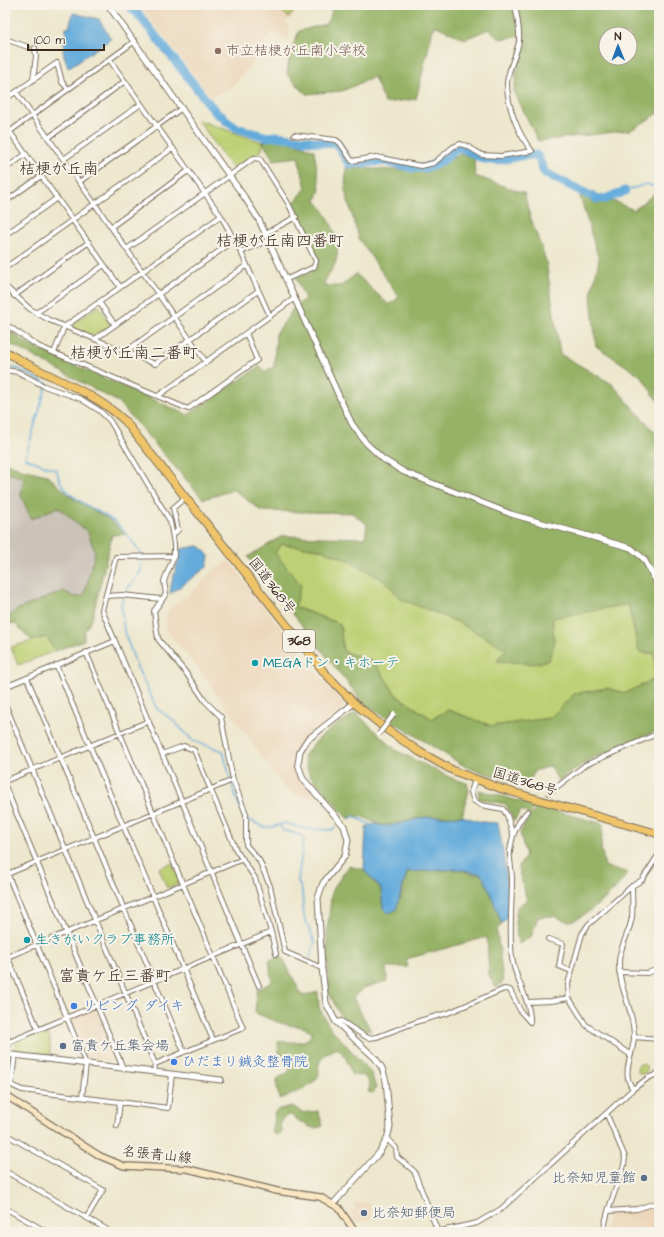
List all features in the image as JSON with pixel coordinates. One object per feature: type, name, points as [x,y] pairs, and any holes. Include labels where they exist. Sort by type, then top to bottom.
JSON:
[{"type":"highway","name":"国道368号","points":[[5,351],[25,364],[84,391],[107,405],[134,431],[324,672],[354,703],[408,745],[437,762],[475,780],[659,834]]},
{"type":"main road","name":"名張青山線","points":[[5,1095],[100,1156],[117,1164],[188,1169],[277,1191],[320,1197],[333,1204],[343,1212],[355,1232]]},
{"type":"street","points":[[294,135],[336,140],[340,143],[349,159],[352,161],[376,157],[412,165],[434,163],[453,147],[460,144],[482,155],[502,156],[532,151],[523,138],[508,96],[507,82],[519,42],[514,5]]},
{"type":"street","points":[[110,7],[230,176],[266,233],[352,424],[366,443],[383,459],[410,474],[502,511],[631,548],[644,559],[659,587]]},
{"type":"street","points":[[5,39],[28,47]]},
{"type":"street","points":[[5,135],[135,41]]},
{"type":"street","points":[[33,80],[36,56],[35,48]]},
{"type":"street","points":[[109,59],[221,216],[241,252],[270,316]]},
{"type":"street","points":[[5,99],[57,63],[62,82],[68,89]]},
{"type":"street","points":[[48,138],[125,81]]},
{"type":"street","points":[[5,88],[10,95]]},
{"type":"street","points":[[16,92],[206,362]]},
{"type":"street","points":[[64,159],[141,104]]},
{"type":"street","points":[[79,182],[182,108]]},
{"type":"street","points":[[10,132],[120,287]]},
{"type":"street","points":[[5,268],[173,148]]},
{"type":"street","points":[[5,169],[26,154]]},
{"type":"street","points":[[127,249],[254,158],[260,159],[284,196],[316,261],[314,267],[287,279]]},
{"type":"street","points":[[111,227],[188,171]]},
{"type":"street","points":[[5,202],[41,176]]},
{"type":"street","points":[[5,235],[57,198]]},
{"type":"street","points":[[54,353],[64,327],[221,216]]},
{"type":"street","points":[[266,233],[296,218]]},
{"type":"street","points":[[95,339],[235,240]]},
{"type":"street","points":[[241,252],[269,240]]},
{"type":"street","points":[[14,296],[88,242]]},
{"type":"street","points":[[36,313],[104,265]]},
{"type":"street","points":[[125,352],[247,265]]},
{"type":"street","points":[[5,286],[14,296],[36,313],[64,327],[155,364],[258,291]]},
{"type":"street","points":[[158,396],[295,298]]},
{"type":"street","points":[[99,302],[115,325]]},
{"type":"street","points":[[5,324],[27,340],[54,353],[188,409],[257,360],[246,333]]},
{"type":"street","points":[[5,370],[18,372],[46,387],[80,399],[100,411],[110,421],[170,521],[173,535],[174,556],[164,582],[166,594],[161,599],[154,611],[158,639],[186,673],[205,701],[220,714],[231,780],[246,814],[246,845],[259,860],[265,873],[278,918],[285,952],[322,968]]},
{"type":"street","points":[[173,535],[178,530],[173,508],[186,497]]},
{"type":"street","points":[[174,556],[116,557],[102,610],[259,986]]},
{"type":"street","points":[[106,596],[128,595],[161,599]]},
{"type":"street","points":[[5,687],[115,641]]},
{"type":"street","points":[[86,652],[243,1028],[155,1064]]},
{"type":"street","points":[[56,665],[214,1040]]},
{"type":"street","points":[[27,678],[184,1052]]},
{"type":"street","points":[[333,1204],[379,1153],[388,1139],[390,1127],[384,1074],[375,1058],[336,1022],[326,1003],[322,968],[318,898],[322,883],[345,856],[348,840],[346,831],[340,821],[303,778],[299,767],[302,747],[307,740],[354,703]]},
{"type":"street","points":[[5,704],[155,1064],[154,1072]]},
{"type":"street","points":[[379,734],[394,714]]},
{"type":"street","points":[[5,781],[149,721]]},
{"type":"street","points":[[553,790],[585,765],[659,734]]},
{"type":"street","points":[[162,754],[184,746],[194,750],[236,850],[255,878],[276,954]]},
{"type":"street","points":[[6,874],[231,780]]},
{"type":"street","points":[[475,780],[471,792],[474,801],[481,805],[503,809],[507,815],[513,835]]},
{"type":"street","points":[[5,786],[123,1068]]},
{"type":"street","points":[[336,1022],[341,1021],[368,1038],[377,1037],[419,1020],[448,1013],[504,989],[510,990],[521,1012],[530,1022],[531,1013],[516,974],[512,958],[512,874],[510,853],[513,835],[522,816],[528,811]]},
{"type":"street","points":[[631,1055],[586,1025],[569,998],[568,984],[582,934],[588,926],[632,886],[642,880],[658,855]]},
{"type":"street","points":[[6,958],[243,859]]},
{"type":"street","points":[[5,868],[6,874],[86,1064],[82,1098]]},
{"type":"street","points":[[632,886],[632,918],[621,949],[619,972],[624,994],[630,1004],[634,1037],[627,1070],[628,1078],[633,1089]]},
{"type":"street","points":[[9,1042],[271,932]]},
{"type":"street","points":[[548,939],[563,944],[559,966],[571,971]]},
{"type":"street","points":[[5,951],[6,958],[38,1029]]},
{"type":"street","points":[[619,972],[646,973],[659,969]]},
{"type":"street","points":[[527,1002],[551,1001],[569,998]]},
{"type":"street","points":[[5,1032],[9,1042],[5,1054],[221,1080]]},
{"type":"street","points":[[634,1037],[659,1039]]},
{"type":"street","points":[[15,1055],[11,1085],[22,1090],[82,1098],[168,1108],[172,1074]]},
{"type":"street","points":[[388,1139],[396,1148],[398,1157],[414,1170],[437,1232],[477,1223],[501,1209],[607,1115],[633,1089],[658,1074],[659,1080]]},
{"type":"street","points":[[117,1126],[120,1102]]},
{"type":"street","points":[[602,1232],[624,1165],[625,1157],[607,1115]]},
{"type":"street","points":[[5,1134],[103,1190],[87,1217]]},
{"type":"street","points":[[5,1171],[87,1217],[106,1229],[104,1232]]},
{"type":"street","points":[[608,1211],[637,1208],[659,1202]]},
{"type":"street","points":[[5,1208],[48,1232]]},
{"type":"street","points":[[355,1232],[364,1232]]},
{"type":"shaded area","name":"市立桔梗が丘南小学校","points":[[148,5],[293,5],[295,14],[286,22],[289,27],[289,40],[272,32],[253,62],[232,88],[211,97],[142,9]]},
{"type":"shaded area","points":[[5,472],[24,478],[88,532],[95,552],[84,596],[18,609],[5,619]]},
{"type":"shaded area","points":[[229,561],[318,675],[340,696],[338,697],[345,705],[305,737],[295,755],[298,775],[316,797],[295,795],[282,785],[198,668],[166,630],[165,623],[168,610],[187,597],[215,569]]},
{"type":"shaded area","points":[[94,1009],[96,1010],[118,1061],[116,1062],[86,1058],[71,1020],[72,1017]]},
{"type":"shaded area","points":[[354,1203],[369,1203],[372,1219],[356,1222],[349,1212],[355,1209]]},
{"type":"shaded area","points":[[659,1205],[659,1232],[605,1232],[610,1212]]},
{"type":"green space","points":[[277,5],[286,5],[293,13],[288,17]]},
{"type":"green space","points":[[327,5],[659,5],[659,113],[631,130],[538,141],[514,91],[522,36],[500,39],[489,29],[465,39],[434,25],[416,99],[385,103],[374,77],[342,91],[306,94],[287,74],[290,52],[299,31],[326,24],[332,12]]},
{"type":"green space","points":[[198,120],[262,142],[262,150],[235,168],[232,168]]},
{"type":"green space","points":[[280,138],[314,150],[320,189],[316,201],[330,222],[337,247],[335,264],[325,280],[324,286],[341,286],[356,274],[389,305],[399,297],[359,239],[345,190],[346,168],[427,171],[461,154],[474,157],[475,176],[524,193],[529,213],[546,261],[560,354],[612,384],[659,437],[659,730],[589,760],[558,781],[551,766],[534,771],[528,787],[466,767],[364,704],[248,557],[282,536],[365,538],[367,524],[352,513],[262,511],[234,490],[203,499],[118,402],[5,341],[5,327],[26,343],[188,415],[260,366],[265,371],[274,367],[276,334],[293,309],[305,299],[296,278],[316,269],[319,261],[294,203],[306,188],[298,157],[274,160],[262,142]],"holes":[[[282,544],[319,549],[351,561],[386,582],[401,599],[458,622],[506,649],[497,661],[534,664],[549,660],[554,645],[553,618],[628,604],[639,652],[655,654],[655,679],[625,693],[607,688],[574,694],[550,718],[492,726],[448,710],[432,719],[397,696],[374,662],[343,651],[340,624],[295,607],[301,585],[275,553]]]},
{"type":"green space","points":[[585,189],[634,210],[659,190],[659,403],[641,376],[596,346],[591,295],[599,260],[580,196]]},
{"type":"green space","points":[[98,306],[111,325],[93,336],[73,328],[73,324]]},
{"type":"green space","points":[[5,462],[22,469],[47,475],[70,496],[111,521],[126,534],[112,535],[92,619],[84,632],[84,640],[55,651],[47,637],[31,640],[15,624],[5,623],[5,619],[18,609],[64,591],[74,597],[84,596],[95,552],[88,532],[58,507],[31,519],[21,495],[24,478],[5,472]]},
{"type":"green space","points":[[282,544],[319,549],[351,561],[386,582],[401,599],[458,622],[507,649],[497,661],[554,645],[552,618],[628,604],[639,652],[655,654],[655,679],[625,693],[607,688],[574,694],[550,718],[492,726],[448,710],[432,719],[397,696],[374,662],[343,651],[340,624],[295,607],[274,553]]},
{"type":"green space","points":[[47,637],[55,651],[18,665],[11,647]]},
{"type":"green space","points":[[356,713],[397,751],[451,778],[467,783],[469,791],[462,816],[425,817],[390,825],[375,823],[358,816],[348,819],[309,774],[304,757],[314,743],[321,737]]},
{"type":"green space","points":[[479,790],[603,824],[601,848],[605,866],[615,870],[627,872],[625,878],[603,901],[576,919],[568,921],[553,916],[538,917],[531,937],[518,944],[515,922],[517,907],[527,900],[518,868],[526,856],[520,833],[530,815],[521,810],[514,821],[506,804],[478,799]]},
{"type":"green space","points":[[172,863],[180,881],[178,884],[167,888],[159,868]]},
{"type":"green space","points":[[349,866],[364,870],[381,889],[383,908],[400,900],[407,872],[458,869],[474,874],[481,874],[490,892],[502,924],[497,930],[503,982],[496,988],[489,975],[487,937],[406,959],[408,967],[386,967],[387,981],[363,988],[353,998],[371,1031],[361,1029],[341,1017],[329,993],[327,933],[332,890]]},
{"type":"green space","points":[[282,956],[302,996],[318,992],[319,1008],[329,1026],[371,1073],[376,1088],[373,1093],[368,1092],[370,1084],[366,1078],[362,1075],[358,1076],[351,1074],[345,1056],[337,1048],[322,1058],[319,1065],[319,1074],[308,1087],[280,1099],[277,1090],[277,1079],[289,1072],[290,1065],[286,1055],[279,1054],[278,1042],[298,1042],[306,1040],[312,1033],[304,1027],[280,1023],[255,1013],[257,990],[272,982],[269,960]]},
{"type":"green space","points":[[46,1029],[50,1039],[50,1055],[16,1050],[15,1042]]},
{"type":"green space","points":[[640,1064],[644,1064],[646,1065],[646,1073],[640,1074],[637,1071],[637,1067]]},
{"type":"green space","points":[[289,1107],[296,1108],[302,1113],[318,1111],[323,1126],[318,1128],[310,1127],[304,1122],[300,1122],[291,1115],[288,1115],[281,1120],[280,1126],[282,1132],[279,1134],[273,1134],[275,1119],[274,1113],[279,1109]]},
{"type":"water","points":[[73,13],[99,19],[111,39],[68,68],[63,52],[66,28],[69,28]]},
{"type":"water","points":[[198,546],[201,547],[209,556],[207,567],[170,594],[180,549]]},
{"type":"water","points":[[462,816],[481,822],[498,823],[508,893],[509,916],[502,924],[490,892],[481,874],[458,869],[407,872],[396,910],[388,913],[383,908],[381,889],[364,870],[366,827],[375,824],[386,826],[398,824],[425,817]]},
{"type":"waterway","points":[[128,5],[138,14],[218,115],[222,115],[227,122],[237,128],[267,137],[276,136],[291,138]]},
{"type":"waterway","points":[[296,139],[335,144],[339,147],[349,164],[383,161],[412,168],[425,168],[444,160],[457,148],[461,148],[481,158],[489,160],[500,160],[531,155]]},
{"type":"waterway","points":[[536,155],[545,173],[597,199],[605,199],[625,191]]},
{"type":"waterway","points":[[631,189],[646,184],[659,188]]},
{"type":"waterway","points":[[5,367],[18,369],[47,384],[25,458],[57,470],[59,480],[71,495],[119,525],[141,553]]},
{"type":"waterway","points":[[141,563],[141,571],[126,591],[121,604],[124,631],[137,667],[157,709],[173,720],[193,741],[223,751],[235,795],[244,817]]},
{"type":"waterway","points":[[350,819],[354,816],[371,825]]},
{"type":"waterway","points":[[247,819],[264,827],[272,827],[285,823],[305,829],[332,830],[335,828]]},
{"type":"waterway","points":[[280,825],[283,831],[288,831],[304,837],[298,881],[302,891],[304,917],[315,942],[310,957]]},
{"type":"tunnel","points":[[528,811],[553,790]]},
{"type":"place","name":"市立桔梗が丘南小学校","points":[[218,51]]},
{"type":"place","name":"MEGAドン・キホーテ","points":[[255,663]]},
{"type":"place","name":"生きがいクラブ事務所","points":[[27,940]]},
{"type":"place","name":"リビング ダイキ","points":[[74,1006]]},
{"type":"place","name":"富貴ケ丘集会場","points":[[63,1046]]},
{"type":"place","name":"ひだまり鍼灸整骨院","points":[[174,1062]]},
{"type":"place","name":"比奈知児童館","points":[[644,1178]]},
{"type":"place","name":"比奈知郵便局","points":[[364,1213]]},
{"type":"district","name":"桔梗が丘南","points":[[59,169]]},
{"type":"district","name":"桔梗が丘南四番町","points":[[280,241]]},
{"type":"district","name":"桔梗が丘南二番町","points":[[134,353]]},
{"type":"district","name":"富貴ケ丘三番町","points":[[115,976]]}]
